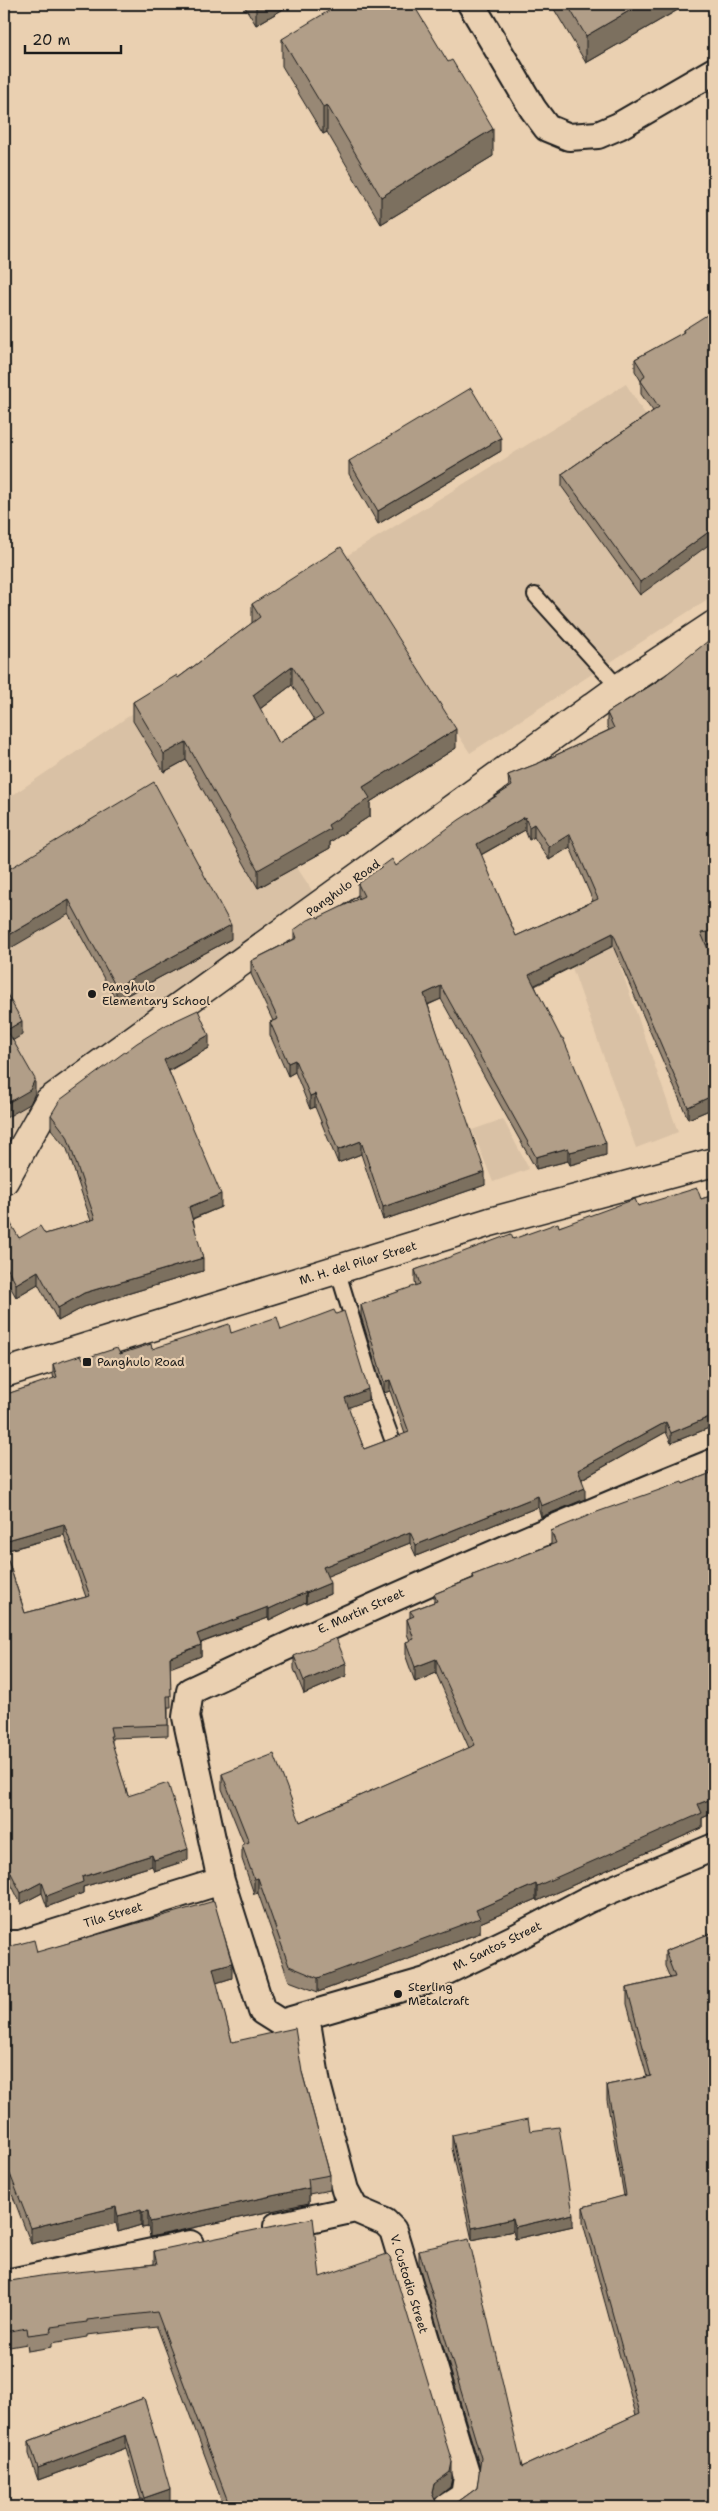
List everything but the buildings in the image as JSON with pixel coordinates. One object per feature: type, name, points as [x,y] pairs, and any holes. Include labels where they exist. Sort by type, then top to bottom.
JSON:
[{"type":"main road","name":"Panghulo Road","points":[[4,1181],[49,1101],[619,688],[714,626]]},
{"type":"main road","name":"M. H. del Pilar Street","points":[[4,1372],[490,1222],[714,1162]]},
{"type":"street","points":[[471,4],[532,109],[547,128],[569,137],[598,135],[620,126],[714,72]]},
{"type":"street","name":"E. Martin Street","points":[[221,1881],[186,1718],[190,1691],[355,1614],[570,1519],[714,1462]]},
{"type":"street","name":"M. Santos Street","points":[[221,1881],[262,2011],[281,2023],[426,1981],[518,1937],[587,1900],[714,1847]]},
{"type":"street","name":"Tila Street","points":[[4,1944],[20,1944],[221,1881]]},
{"type":"street","points":[[258,2230],[355,2209],[345,2190],[317,2084],[306,2016]]},
{"type":"street","name":"V. Custodio Street","points":[[355,2209],[385,2222],[393,2230],[467,2477],[464,2496],[447,2507]]},
{"type":"street","points":[[5,2284],[209,2240]]},
{"type":"lane","points":[[535,595],[619,688]]},
{"type":"lane","points":[[337,1269],[375,1393],[392,1439]]},
{"type":"shaded area","points":[[626,384],[714,524],[714,595],[470,753],[343,558]]},
{"type":"shaded area","name":"Panghulo Elementary School","points":[[176,684],[319,901],[41,1087],[4,1145],[4,801]]},
{"type":"shaded area","points":[[613,946],[678,1132],[636,1148],[570,962]]},
{"type":"shaded area","points":[[503,1119],[529,1169],[493,1182],[472,1130]]},
{"type":"place","name":"Panghulo Elementary School","points":[[92,994]]},
{"type":"place","name":"Panghulo Road","points":[[87,1362]]},
{"type":"place","name":"Sterling Metalcraft","points":[[398,1994]]}]
